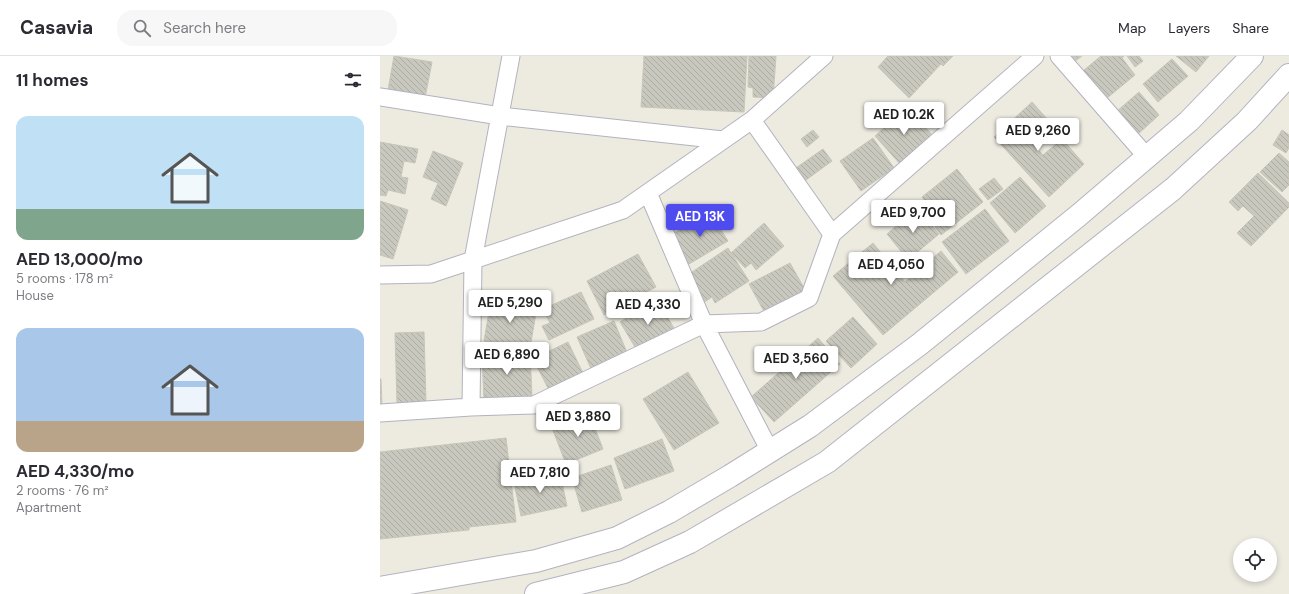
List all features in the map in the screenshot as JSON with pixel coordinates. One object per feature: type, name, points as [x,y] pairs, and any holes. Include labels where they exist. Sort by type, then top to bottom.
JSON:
[{"type":"main road","points":[[380,588],[536,561],[617,538],[669,512],[770,451],[810,426],[920,344],[1079,215],[1189,121],[1252,56]]},
{"type":"main road","points":[[536,594],[624,572],[690,542],[827,462],[1173,189],[1247,121],[1289,75]]},
{"type":"street","points":[[470,407],[473,260],[511,56]]},
{"type":"street","points":[[380,413],[470,407],[534,405],[704,324],[761,322],[809,298],[832,234],[1035,56]]},
{"type":"street","points":[[1059,56],[1147,157]]},
{"type":"street","points":[[380,274],[431,274],[624,210],[752,120],[814,59]]},
{"type":"street","points":[[380,97],[500,116],[723,140]]},
{"type":"street","points":[[752,120],[832,234]]},
{"type":"street","points":[[648,193],[704,324],[770,451]]},
{"type":"building","points":[[394,56],[432,62],[424,103],[387,96]]},
{"type":"building","points":[[644,56],[747,56],[744,112],[641,107]]},
{"type":"building","points":[[749,56],[776,56],[773,98],[753,97],[753,88],[748,87]]},
{"type":"building","points":[[888,56],[953,56],[943,66],[941,64],[909,98],[878,67]]},
{"type":"building","points":[[1069,56],[1082,56],[1074,62]]},
{"type":"building","points":[[1101,56],[1124,56],[1122,58],[1135,75],[1101,103],[1078,75]]},
{"type":"building","points":[[1127,56],[1139,56],[1143,61],[1135,67]]},
{"type":"building","points":[[1176,56],[1209,56],[1196,72]]},
{"type":"building","points":[[1172,59],[1188,76],[1158,102],[1143,84]]},
{"type":"building","points":[[1139,92],[1159,115],[1137,135],[1116,112]]},
{"type":"building","points":[[1032,102],[1048,120],[1028,139],[1043,155],[1062,139],[1084,164],[1049,197],[994,137]]},
{"type":"building","points":[[907,107],[933,136],[901,165],[875,136]]},
{"type":"building","points":[[813,130],[819,137],[807,147],[801,139]]},
{"type":"building","points":[[1282,130],[1289,135],[1289,148],[1286,153],[1273,145]]},
{"type":"building","points":[[873,138],[894,168],[861,191],[840,161]]},
{"type":"building","points":[[380,142],[418,149],[415,163],[404,161],[401,177],[408,178],[405,194],[388,190],[386,196],[380,195]]},
{"type":"building","points":[[823,149],[832,161],[802,183],[793,170]]},
{"type":"building","points":[[433,151],[463,163],[446,206],[431,199],[438,183],[423,177]]},
{"type":"building","points":[[1279,153],[1289,162],[1289,185],[1282,192],[1260,172]]},
{"type":"building","points":[[957,169],[983,202],[941,235],[935,227],[941,222],[922,197]]},
{"type":"building","points":[[1258,173],[1289,203],[1289,207],[1251,246],[1237,233],[1254,216],[1243,206],[1238,211],[1229,202]]},
{"type":"building","points":[[1020,177],[1046,206],[1015,233],[990,203]]},
{"type":"building","points":[[994,178],[1003,189],[988,200],[979,189]]},
{"type":"building","points":[[380,201],[408,210],[393,259],[380,255]]},
{"type":"building","points":[[917,208],[939,234],[908,260],[887,234]]},
{"type":"building","points":[[985,209],[1009,241],[966,274],[942,242]]},
{"type":"building","points":[[710,212],[728,241],[689,264],[671,235]]},
{"type":"building","points":[[764,223],[784,246],[756,270],[751,263],[745,268],[731,253]]},
{"type":"building","points":[[873,243],[905,282],[941,251],[958,272],[883,335],[833,276]]},
{"type":"building","points":[[728,248],[749,281],[715,303],[712,297],[703,303],[686,276]]},
{"type":"building","points":[[638,254],[656,287],[604,315],[587,281]]},
{"type":"building","points":[[790,263],[808,295],[767,317],[749,284]]},
{"type":"building","points":[[581,292],[594,319],[549,340],[542,326],[550,323],[543,309]]},
{"type":"building","points":[[657,299],[675,330],[638,352],[620,322]]},
{"type":"building","points":[[491,300],[537,307],[530,348],[484,341]]},
{"type":"building","points":[[853,317],[877,344],[851,368],[826,341]]},
{"type":"building","points":[[614,321],[628,355],[592,371],[577,337]]},
{"type":"building","points":[[424,332],[426,402],[397,403],[395,333]]},
{"type":"building","points":[[818,338],[840,364],[774,422],[751,397]]},
{"type":"building","points":[[568,342],[583,373],[549,390],[533,359]]},
{"type":"building","points":[[530,352],[532,397],[484,400],[482,355]]},
{"type":"building","points":[[688,372],[719,423],[674,450],[643,399]]},
{"type":"building","points":[[381,379],[382,407],[380,407]]},
{"type":"building","points":[[589,413],[603,449],[566,464],[552,428]]},
{"type":"building","points":[[506,438],[516,522],[469,527],[469,530],[380,539],[380,452]]},
{"type":"building","points":[[662,439],[674,471],[625,489],[614,458]]},
{"type":"building","points":[[611,465],[622,500],[582,512],[572,478]]},
{"type":"building","points":[[560,473],[567,506],[521,516],[514,483]]}]
